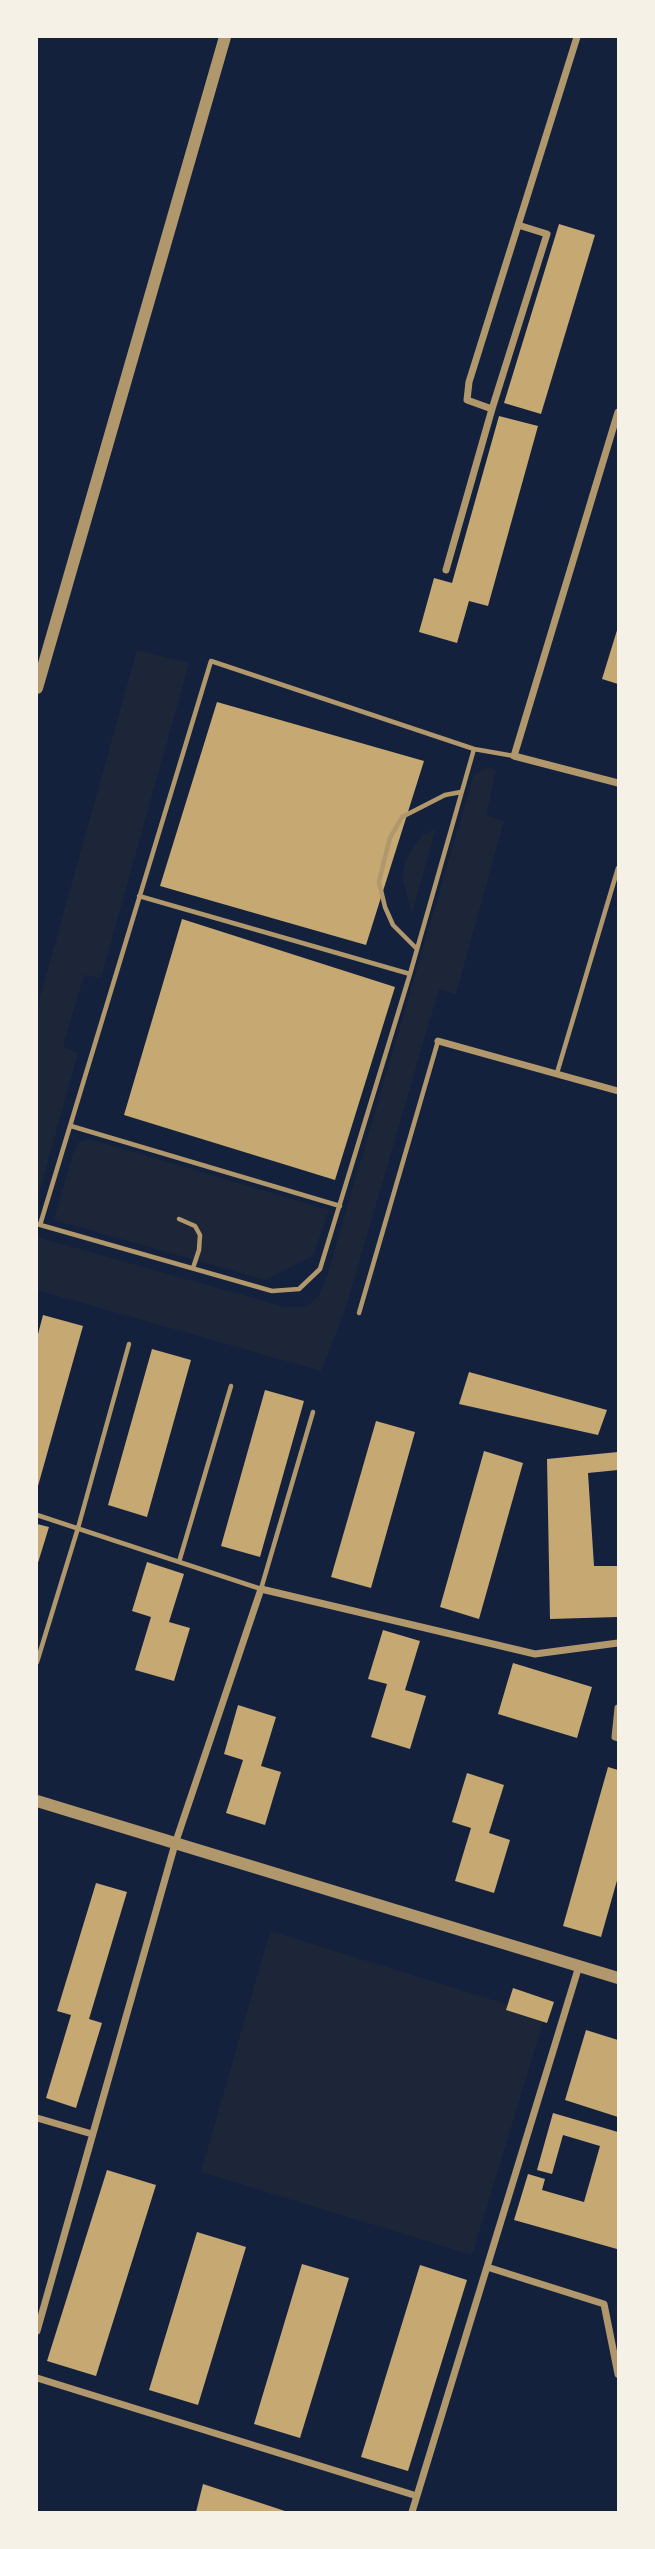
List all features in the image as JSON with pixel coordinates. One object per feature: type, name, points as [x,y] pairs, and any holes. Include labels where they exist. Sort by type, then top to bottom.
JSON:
[{"type":"street","points":[[37,688],[225,37]]},
{"type":"street","points":[[492,409],[467,400],[469,382],[578,37]]},
{"type":"street","points":[[446,570],[492,409],[547,234],[518,225]]},
{"type":"street","points":[[618,412],[514,756],[618,783]]},
{"type":"street","points":[[438,1041],[618,1091]]},
{"type":"street","points":[[37,2330],[175,1844],[261,1589],[535,1654],[618,1643]]},
{"type":"street","points":[[618,1708],[615,1737],[618,1738]]},
{"type":"street","points":[[37,1801],[618,1978]]},
{"type":"street","points":[[412,2512],[579,1966]]},
{"type":"street","points":[[37,2118],[92,2134]]},
{"type":"street","points":[[487,2267],[604,2304],[618,2374]]},
{"type":"street","points":[[37,2378],[417,2496]]},
{"type":"lane","points":[[474,749],[410,974],[320,1269],[299,1289],[272,1291],[38,1224],[71,1126],[211,661],[474,749],[514,756]]},
{"type":"lane","points":[[417,949],[393,925],[385,907],[379,882],[390,838],[402,817],[445,795],[461,792]]},
{"type":"lane","points":[[557,1074],[618,868]]},
{"type":"lane","points":[[139,895],[410,974]]},
{"type":"lane","points":[[359,1313],[438,1041]]},
{"type":"lane","points":[[71,1126],[340,1206]]},
{"type":"lane","points":[[179,1219],[195,1226],[200,1235],[199,1250],[193,1268]]},
{"type":"lane","points":[[37,1662],[130,1345]]},
{"type":"lane","points":[[179,1562],[231,1385]]},
{"type":"lane","points":[[37,1515],[261,1589],[313,1412]]},
{"type":"shaded area","points":[[137,650],[189,663],[101,978],[84,975],[63,1047],[78,1053],[37,1200],[37,1008]]},
{"type":"shaded area","points":[[490,767],[496,771],[486,815],[504,821],[456,994],[439,989],[345,1310],[321,1371],[37,1290],[37,1237],[285,1307],[306,1307],[319,1295],[327,1276],[474,774]]},
{"type":"shaded area","points":[[436,828],[412,913],[402,877],[405,863],[423,835]]},
{"type":"shaded area","points":[[90,1139],[329,1210],[313,1256],[265,1280],[54,1220],[74,1150],[79,1142]]},
{"type":"shaded area","points":[[270,1931],[545,2016],[472,2255],[201,2172]]},
{"type":"building","points":[[559,224],[595,235],[541,414],[504,403]]},
{"type":"building","points":[[499,416],[538,426],[488,606],[469,601],[457,643],[419,632],[434,578],[452,583]]},
{"type":"building","points":[[618,627],[618,684],[602,679]]},
{"type":"building","points":[[217,702],[424,761],[366,945],[160,886]]},
{"type":"building","points":[[182,919],[395,987],[335,1180],[124,1115]]},
{"type":"building","points":[[43,1315],[83,1326],[38,1486],[37,1338]]},
{"type":"building","points":[[152,1349],[191,1360],[147,1517],[108,1505]]},
{"type":"building","points":[[469,1372],[607,1410],[598,1435],[459,1404]]},
{"type":"building","points":[[265,1390],[304,1401],[260,1557],[221,1546]]},
{"type":"building","points":[[376,1421],[415,1432],[371,1588],[331,1577]]},
{"type":"building","points":[[484,1451],[523,1463],[479,1619],[440,1607]]},
{"type":"building","points":[[618,1452],[618,1470],[588,1473],[594,1566],[618,1566],[618,1617],[550,1619],[547,1459]]},
{"type":"building","points":[[37,1524],[49,1527],[37,1566]]},
{"type":"building","points":[[147,1562],[184,1574],[169,1622],[190,1628],[174,1681],[135,1670],[151,1617],[132,1611]]},
{"type":"building","points":[[383,1630],[420,1641],[405,1690],[426,1696],[410,1749],[371,1737],[387,1684],[368,1679]]},
{"type":"building","points":[[513,1663],[592,1687],[577,1738],[498,1714]]},
{"type":"building","points":[[238,1705],[276,1717],[261,1766],[281,1772],[265,1825],[226,1813],[243,1760],[224,1754]]},
{"type":"building","points":[[608,1767],[618,1770],[618,1877],[601,1937],[563,1926]]},
{"type":"building","points":[[467,1773],[504,1785],[489,1833],[510,1840],[494,1893],[455,1881],[471,1828],[452,1822]]},
{"type":"building","points":[[96,1883],[127,1892],[89,2019],[102,2023],[76,2108],[46,2098],[71,2015],[57,2011]]},
{"type":"building","points":[[513,1988],[554,2002],[547,2023],[506,2010]]},
{"type":"building","points":[[586,2030],[618,2040],[618,2117],[565,2100]]},
{"type":"building","points":[[553,2113],[618,2132],[617,2249],[514,2220],[528,2174],[545,2179],[542,2190],[584,2202],[600,2146],[563,2135],[552,2174],[537,2170]]},
{"type":"building","points":[[107,2170],[156,2185],[96,2376],[47,2361]]},
{"type":"building","points":[[197,2232],[246,2247],[198,2405],[149,2390]]},
{"type":"building","points":[[302,2264],[349,2278],[300,2438],[254,2424]]},
{"type":"building","points":[[420,2265],[467,2280],[408,2471],[361,2457]]},
{"type":"building","points":[[203,2484],[288,2512],[196,2512]]}]
